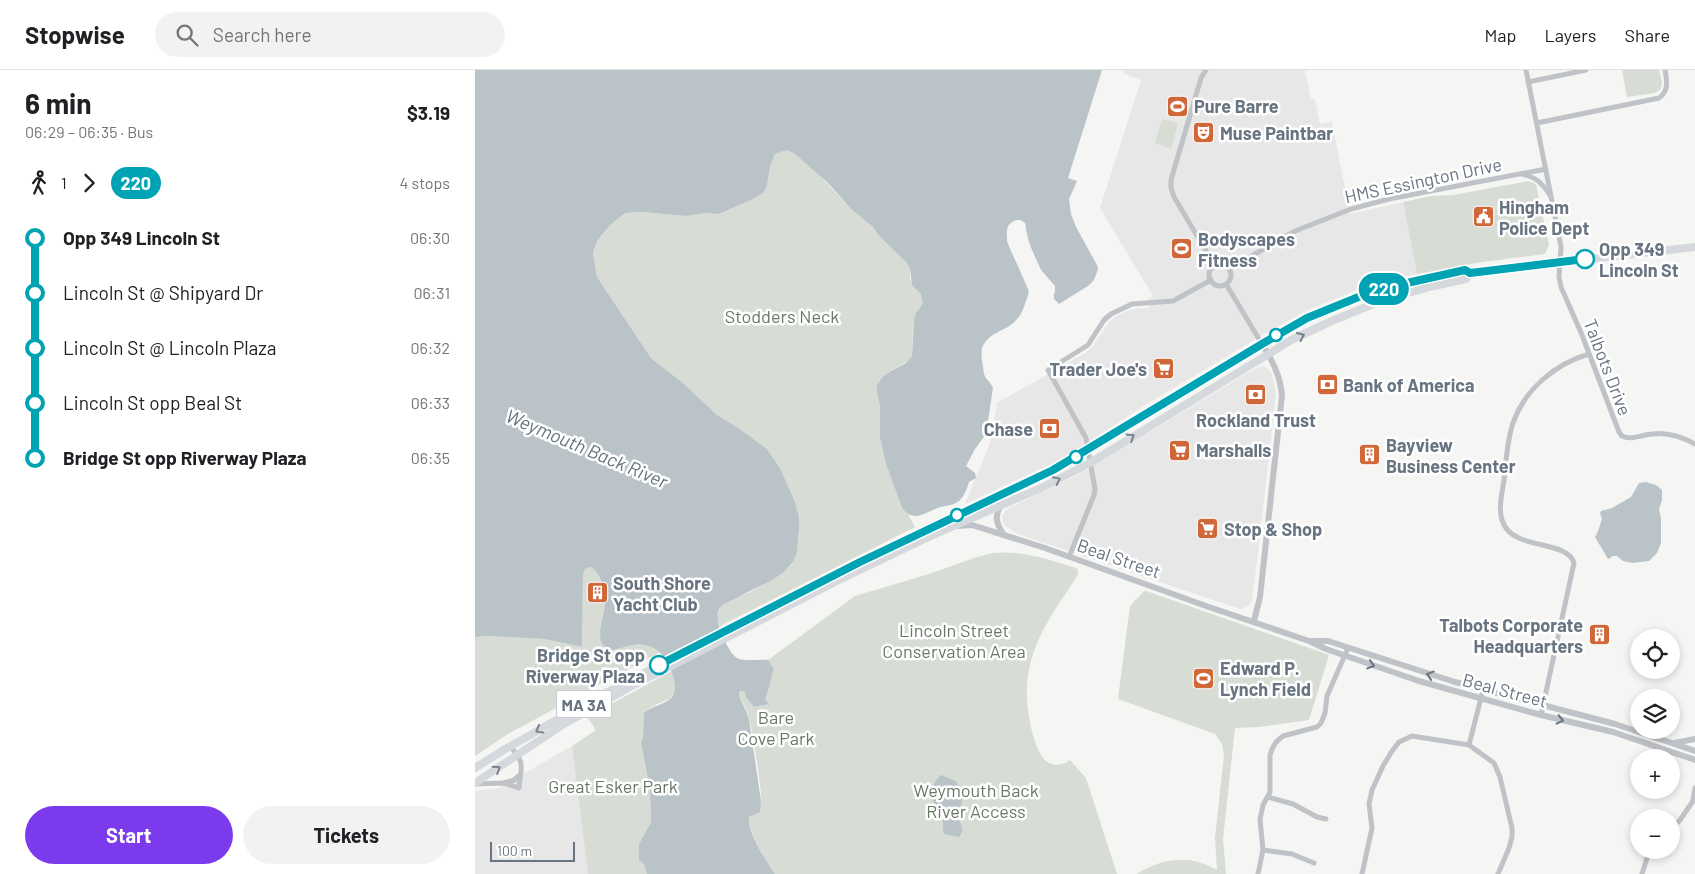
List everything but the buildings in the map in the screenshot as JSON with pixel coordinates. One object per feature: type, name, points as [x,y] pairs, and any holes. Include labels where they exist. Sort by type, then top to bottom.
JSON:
[{"type":"main road","name":"MA 3A","points":[[475,783],[584,712],[661,668],[860,562],[1051,471],[1307,318],[1361,296],[1443,274],[1465,270],[1470,273],[1695,247]]},
{"type":"main road","name":"MA 3A","points":[[728,632],[955,526],[1000,507],[1090,463],[1293,339],[1356,311],[1412,291],[1466,278],[1470,273]]},
{"type":"main road","name":"MA 3A","points":[[475,768],[581,706],[661,668]]},
{"type":"street","points":[[1206,70],[1201,78],[1171,180],[1171,188],[1174,197],[1215,266]]},
{"type":"street","name":"Talbots Drive","points":[[1526,70],[1561,247],[1561,288],[1616,425],[1622,436],[1629,438],[1651,434],[1667,434],[1680,437],[1695,444]]},
{"type":"street","points":[[1529,82],[1586,70]]},
{"type":"street","points":[[1537,123],[1659,98],[1667,87],[1665,70]]},
{"type":"street","name":"HMS Essington Drive","points":[[1229,269],[1290,233],[1345,211],[1389,199],[1546,169]]},
{"type":"street","points":[[1519,174],[1534,176],[1551,197]]},
{"type":"street","points":[[1222,264],[1229,269],[1231,278],[1226,284],[1220,285],[1211,280],[1210,274],[1215,266],[1222,264]]},
{"type":"street","points":[[1069,557],[1094,496],[1095,489],[1086,438],[1048,370],[1088,345],[1104,320],[1113,312],[1132,304],[1173,301],[1211,280]]},
{"type":"street","points":[[1226,284],[1268,354],[1281,380],[1282,395],[1261,587],[1254,621]]},
{"type":"street","points":[[1541,715],[1574,563],[1567,553],[1528,542],[1510,533],[1502,521],[1501,508],[1509,444],[1517,415],[1529,394],[1540,382],[1561,366],[1589,354]]},
{"type":"street","points":[[1000,507],[996,515],[1004,534]]},
{"type":"street","name":"Beal Street","points":[[955,526],[972,525],[1004,534],[1309,640],[1326,649],[1419,681],[1541,715],[1613,732],[1695,760]]},
{"type":"street","name":"Beal Street","points":[[1309,640],[1328,641],[1421,672],[1615,724],[1695,751]]},
{"type":"street","points":[[1258,874],[1263,850],[1260,819],[1271,784],[1270,755],[1272,749],[1283,736],[1317,727],[1321,723],[1325,713],[1327,696],[1349,648]]},
{"type":"street","points":[[1469,744],[1483,690]]},
{"type":"street","points":[[1362,874],[1372,828],[1370,797],[1376,780],[1399,742],[1412,736],[1469,744],[1494,763],[1512,828],[1512,837],[1504,863],[1498,874]]},
{"type":"street","points":[[1673,743],[1695,739]]},
{"type":"street","points":[[475,783],[504,783],[519,788],[523,764],[510,746]]},
{"type":"street","points":[[504,783],[514,780],[520,775]]},
{"type":"street","points":[[1680,820],[1694,800],[1695,788]]},
{"type":"street","points":[[1268,797],[1293,804],[1317,817],[1326,819]]},
{"type":"street","points":[[1263,850],[1292,854],[1314,863]]},
{"type":"street","points":[[1642,874],[1647,859]]},
{"type":"shaded area","points":[[1123,70],[1305,70],[1311,99],[1315,99],[1320,124],[1332,122],[1350,214],[1403,202],[1417,274],[1361,288],[1306,311],[1145,405],[1064,458],[965,504],[990,443],[997,403],[1085,353],[1093,346],[1109,322],[1115,317],[1132,309],[1149,308],[1148,299],[1153,296],[1100,208],[1141,80],[1125,74]]},
{"type":"shaded area","points":[[1262,366],[1266,367],[1272,374],[1276,395],[1254,586],[1252,600],[1248,606],[1241,609],[1210,599],[1018,534],[1004,525],[1002,516],[1007,509],[1076,476]]},
{"type":"shaded area","points":[[572,746],[588,874],[475,874],[475,791],[499,788]]},
{"type":"green space","points":[[1622,70],[1659,70],[1662,82],[1661,89],[1655,93],[1627,97]]},
{"type":"green space","points":[[1162,119],[1178,123],[1171,149],[1155,143]]},
{"type":"green space","name":"Stodders Neck","points":[[787,150],[808,163],[852,210],[873,227],[880,237],[906,262],[910,268],[910,279],[923,297],[923,303],[918,310],[913,327],[912,356],[908,361],[884,375],[877,385],[880,404],[880,438],[886,464],[902,508],[908,514],[915,527],[720,626],[717,618],[720,607],[784,572],[792,564],[798,546],[799,517],[795,502],[780,468],[767,449],[717,415],[683,383],[651,358],[597,277],[593,253],[597,241],[610,225],[625,213],[642,212],[686,216],[706,213],[719,214],[755,198],[763,193],[767,186],[770,167],[775,154]]},
{"type":"green space","points":[[1529,181],[1536,184],[1549,245],[1545,254],[1482,262],[1417,274],[1403,202]]},
{"type":"green space","points":[[1004,552],[1035,556],[1078,570],[1078,575],[1045,626],[1037,643],[1031,661],[1027,700],[1033,736],[1043,758],[1049,763],[1056,765],[1070,760],[1086,778],[1117,874],[775,874],[759,847],[750,824],[749,817],[759,808],[761,797],[751,728],[747,711],[739,694],[740,691],[745,692],[754,707],[768,704],[765,699],[774,669],[768,660],[855,596],[993,553]]},
{"type":"green space","points":[[590,567],[600,577],[604,592],[605,602],[601,634],[615,649],[632,645],[644,645],[660,652],[508,734],[475,756],[475,637],[544,639],[582,647],[583,575],[585,569]]},
{"type":"green space","name":"Edward P. Lynch Field","points":[[1146,591],[1329,655],[1309,720],[1259,727],[1235,728],[1223,839],[1226,874],[1136,874],[1156,864],[1176,860],[1196,862],[1217,870],[1215,838],[1224,755],[1222,744],[1215,734],[1118,699],[1130,606]]},
{"type":"green space","name":"Great Esker Park","points":[[672,671],[675,682],[673,695],[644,713],[643,738],[641,742],[650,790],[651,822],[639,844],[647,874],[588,874],[572,746],[596,730],[587,717]]},
{"type":"water","name":"Weymouth Back River","points":[[475,70],[1102,70],[1068,178],[1077,181],[1069,199],[1071,214],[1097,265],[1098,269],[1094,280],[1088,286],[1059,304],[1054,299],[1051,285],[1035,257],[1025,223],[1017,220],[1008,227],[1009,244],[1027,284],[1029,293],[1021,314],[1016,321],[989,339],[984,344],[982,350],[984,374],[993,388],[986,434],[966,466],[975,473],[976,478],[969,482],[965,494],[958,502],[919,516],[906,513],[902,508],[886,464],[880,438],[880,405],[877,385],[884,375],[906,363],[912,356],[914,320],[916,313],[923,303],[921,294],[912,285],[910,268],[906,262],[880,237],[873,227],[852,210],[828,183],[795,154],[787,150],[775,154],[770,167],[767,186],[763,193],[719,214],[706,213],[686,216],[642,212],[625,213],[610,225],[597,241],[593,253],[597,277],[651,358],[683,383],[717,415],[767,449],[780,468],[795,502],[799,517],[799,528],[797,552],[793,562],[784,572],[772,580],[720,607],[718,617],[723,637],[733,655],[743,660],[768,660],[774,669],[765,699],[769,704],[754,707],[746,697],[745,692],[740,691],[739,694],[749,720],[761,801],[760,812],[749,817],[749,824],[758,847],[775,874],[647,874],[644,864],[639,860],[639,844],[651,822],[650,790],[641,742],[643,738],[644,713],[673,696],[675,690],[674,682],[668,663],[654,648],[631,645],[611,650],[602,644],[600,628],[605,598],[602,582],[594,569],[590,567],[585,569],[583,575],[582,647],[544,639],[475,637]]},
{"type":"water","points":[[1646,482],[1656,485],[1662,490],[1662,500],[1659,509],[1661,543],[1657,553],[1649,561],[1632,563],[1623,561],[1617,556],[1608,559],[1595,537],[1602,519],[1600,513],[1631,497],[1639,483]]},
{"type":"water","points":[[941,775],[956,781],[961,790],[962,803],[957,816],[962,827],[959,837],[944,834],[942,814],[933,800],[932,788]]},
{"type":"pier","points":[[1019,220],[1025,223],[1027,239],[1041,270],[1055,286],[1055,293],[1051,296],[1052,287],[1038,271],[1024,240],[1022,224],[1014,224],[1011,228],[1009,241],[1024,272],[1031,293],[1025,313],[1021,315],[1029,293],[1007,241],[1008,226]]},
{"type":"bus line","name":"220","points":[[659,665],[860,562],[1053,470],[1262,344],[1307,318],[1325,310],[1389,287],[1443,274],[1465,270],[1470,273],[1585,259]]},
{"type":"place","name":"Pure Barre","points":[[1178,106]]},
{"type":"place","name":"Muse Paintbar","points":[[1204,133]]},
{"type":"place","name":"Hingham Police Dept","points":[[1483,217]]},
{"type":"place","name":"Bodyscapes Fitness","points":[[1182,249]]},
{"type":"place","name":"Opp 349 Lincoln St","points":[[1585,259]]},
{"type":"place","name":"Trader Joe's","points":[[1163,369]]},
{"type":"place","name":"Bank of America","points":[[1327,385]]},
{"type":"place","name":"Rockland Trust","points":[[1256,395]]},
{"type":"place","name":"Chase","points":[[1049,429]]},
{"type":"place","name":"Marshalls","points":[[1180,450]]},
{"type":"place","name":"Bayview Business Center","points":[[1370,455]]},
{"type":"place","name":"Stop & Shop","points":[[1208,529]]},
{"type":"place","name":"South Shore Yacht Club","points":[[597,593]]},
{"type":"place","name":"Talbots Corporate Headquarters","points":[[1599,635]]},
{"type":"place","name":"Bridge St opp Riverway Plaza","points":[[659,665]]},
{"type":"place","name":"Edward P. Lynch Field","points":[[1204,678]]},
{"type":"park label","name":"Lincoln Street Conservation Area","points":[[954,640]]},
{"type":"park label","name":"Bare Cove Park","points":[[776,728]]},
{"type":"park label","name":"Weymouth Back River Access","points":[[976,800]]}]
